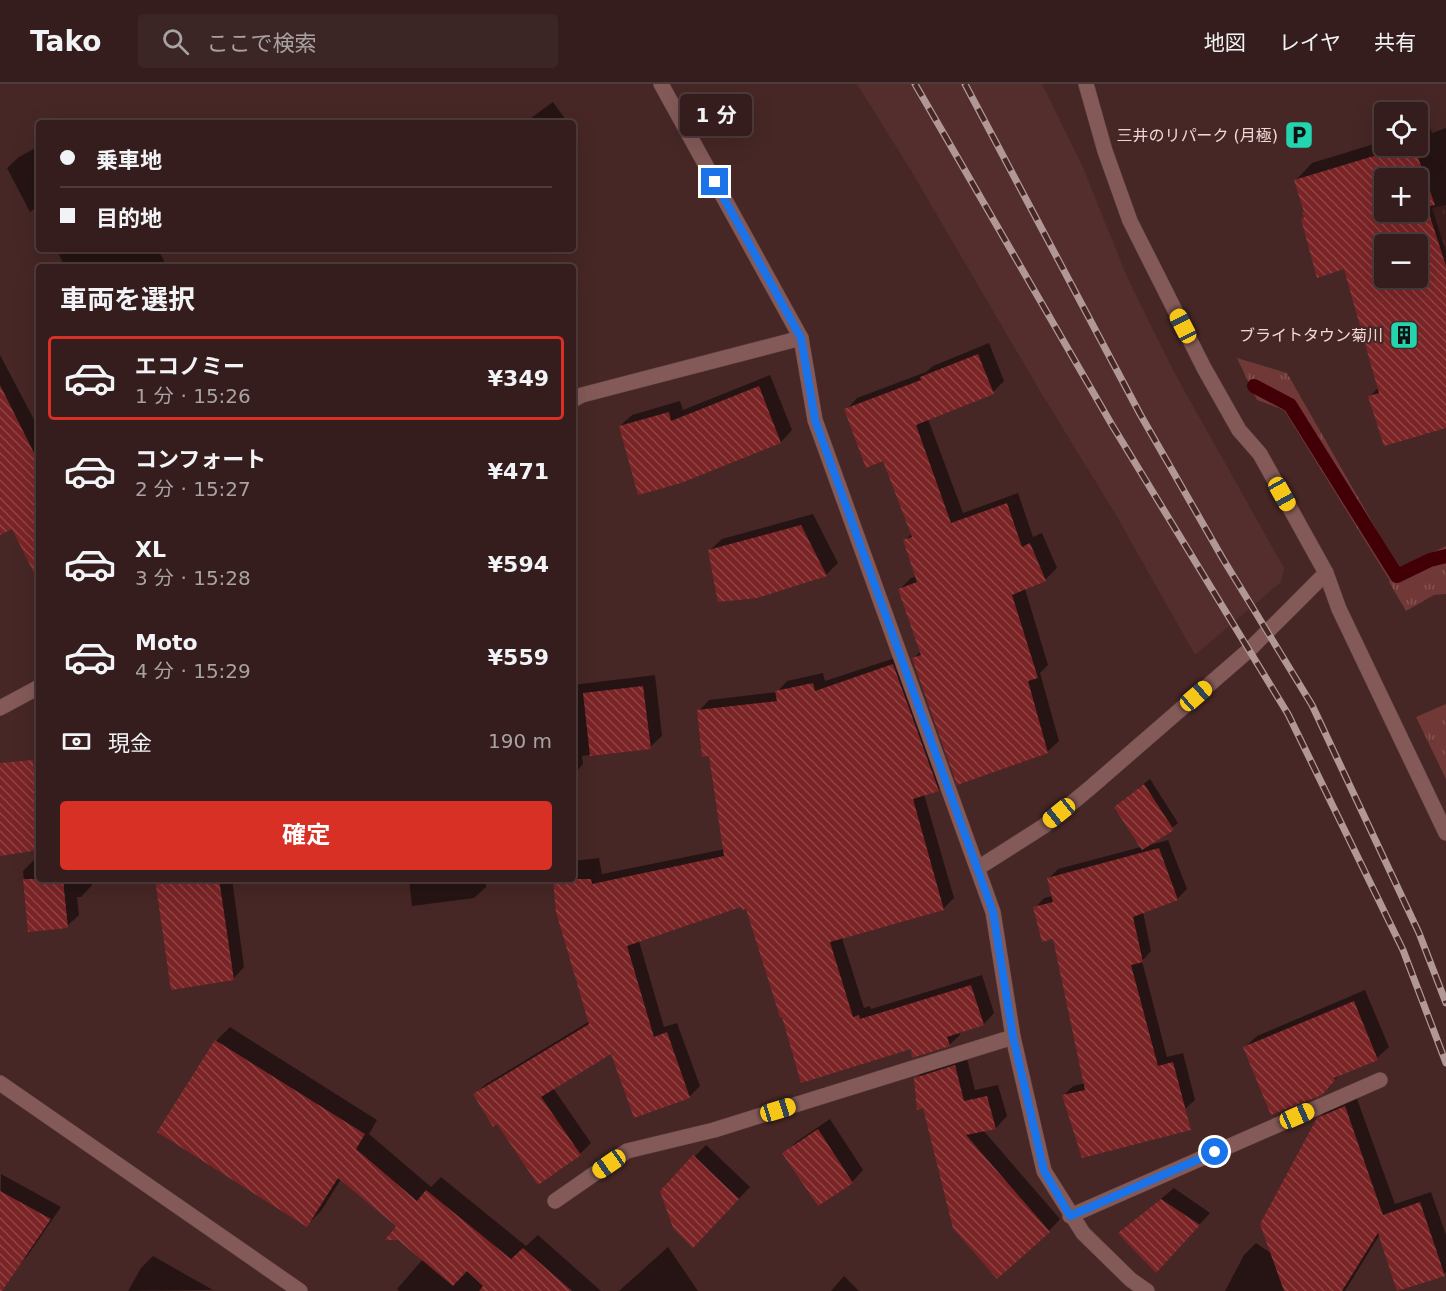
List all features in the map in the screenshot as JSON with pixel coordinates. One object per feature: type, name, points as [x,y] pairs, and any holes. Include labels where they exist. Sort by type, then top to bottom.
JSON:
[{"type":"street","points":[[661,84],[801,338],[815,420],[993,912],[1013,1037],[1044,1171],[1070,1216],[1083,1233],[1131,1280],[1147,1291]]},
{"type":"street","points":[[1086,84],[1105,151],[1130,221],[1210,378],[1239,429],[1260,454],[1326,573],[1339,609],[1446,833]]},
{"type":"street","points":[[576,398],[801,338]]},
{"type":"street","points":[[978,868],[1044,826],[1090,788],[1250,650],[1326,573]]},
{"type":"street","points":[[0,708],[36,689]]},
{"type":"street","points":[[555,1202],[627,1151],[714,1130],[1013,1037]]},
{"type":"street","points":[[1070,1216],[1380,1080]]},
{"type":"street","points":[[1,1085],[300,1291]]},
{"type":"shaded area","points":[[857,84],[1042,84],[1082,165],[1127,277],[1174,372],[1284,568],[1281,582],[1195,655],[1116,515]]},
{"type":"green space","points":[[1446,205],[1446,252],[1432,208]]},
{"type":"green space","points":[[1237,358],[1287,373],[1399,569],[1446,546],[1446,594],[1434,595],[1406,611],[1390,581],[1284,410],[1257,400]]},
{"type":"green space","points":[[1446,704],[1446,779],[1416,717]]},
{"type":"building","name":"ブライトタウン菊川","points":[[1374,156],[1418,156],[1422,168],[1374,168],[1374,222],[1428,222],[1428,210],[1446,266],[1446,428],[1384,446],[1368,396],[1379,393],[1344,269],[1317,278],[1301,219],[1304,218],[1302,212],[1304,212],[1294,180]]},
{"type":"building","name":"ブライトタウン菊川","points":[[1428,185],[1435,205],[1428,207]]},
{"type":"building","points":[[978,354],[994,394],[916,425],[951,523],[1007,503],[1022,547],[1030,543],[1046,581],[1012,595],[1038,678],[1028,681],[1048,753],[957,785],[912,658],[921,655],[898,589],[917,582],[903,540],[912,537],[883,461],[866,468],[844,409],[921,380],[920,377]]},
{"type":"building","points":[[0,385],[36,457],[36,577],[12,529],[0,535]]},
{"type":"building","points":[[759,386],[781,443],[681,483],[638,495],[619,426],[669,412],[671,421]]},
{"type":"building","points":[[801,525],[827,576],[757,598],[718,602],[708,550]]},
{"type":"building","points":[[893,664],[939,791],[913,799],[944,910],[830,942],[853,1017],[859,1015],[860,1019],[971,985],[984,1025],[947,1037],[950,1046],[912,1058],[911,1049],[801,1083],[746,909],[742,910],[741,907],[627,946],[654,1037],[667,1032],[690,1098],[634,1118],[611,1054],[541,1097],[581,1155],[538,1185],[497,1124],[493,1127],[473,1094],[589,1024],[556,912],[553,882],[576,882],[576,879],[591,879],[592,884],[724,856],[709,756],[702,757],[697,710],[777,701],[775,691],[813,683],[815,691]]},
{"type":"building","points":[[643,686],[651,749],[590,756],[583,693]]},
{"type":"building","points":[[33,760],[36,792],[36,850],[0,856],[0,763]]},
{"type":"building","points":[[1144,784],[1174,830],[1142,850],[1114,807]]},
{"type":"building","points":[[1159,848],[1178,900],[1133,917],[1143,962],[1131,965],[1158,1066],[1173,1062],[1191,1130],[1082,1158],[1062,1095],[1085,1090],[1053,939],[1042,942],[1033,907],[1053,902],[1047,878]]},
{"type":"building","points":[[23,879],[36,879],[36,882],[63,882],[68,928],[28,932]]},
{"type":"building","points":[[155,882],[219,882],[234,980],[171,990]]},
{"type":"building","points":[[1354,1001],[1378,1060],[1334,1078],[1335,1080],[1322,1095],[1271,1115],[1243,1047]]},
{"type":"building","points":[[215,1040],[365,1134],[356,1149],[417,1201],[426,1190],[511,1259],[523,1248],[572,1291],[479,1291],[483,1286],[467,1271],[453,1286],[398,1240],[385,1240],[396,1226],[338,1178],[307,1227],[157,1132]]},
{"type":"building","points":[[955,1065],[964,1101],[987,1096],[996,1129],[966,1135],[1050,1232],[997,1279],[953,1228],[923,1108],[917,1110],[914,1078]]},
{"type":"building","points":[[1345,1106],[1383,1215],[1420,1202],[1445,1276],[1397,1291],[1378,1233],[1342,1291],[1284,1291],[1260,1224],[1317,1118]]},
{"type":"building","points":[[818,1129],[853,1183],[818,1206],[782,1153]]},
{"type":"building","points":[[693,1155],[739,1199],[693,1248],[673,1228],[660,1191]]},
{"type":"building","points":[[0,1191],[51,1219],[2,1291],[0,1291]]},
{"type":"building","points":[[1161,1199],[1200,1225],[1156,1273],[1118,1233]]},
{"type":"waterway","points":[[1254,386],[1290,405],[1397,576],[1430,560],[1446,556]]},
{"type":"railway","points":[[915,84],[1112,425],[1288,714],[1403,950],[1446,1063]]},
{"type":"railway","points":[[965,84],[1140,414],[1223,559],[1312,705],[1419,933],[1446,1003]]},
{"type":"place","name":"三井のリパーク (月極)","points":[[1299,135]]},
{"type":"place","name":"ブライトタウン菊川","points":[[1404,335]]},
{"type":"route","points":[[715,182],[801,338],[815,420],[993,912],[1013,1037],[1044,1171],[1070,1216],[1215,1152]]}]
